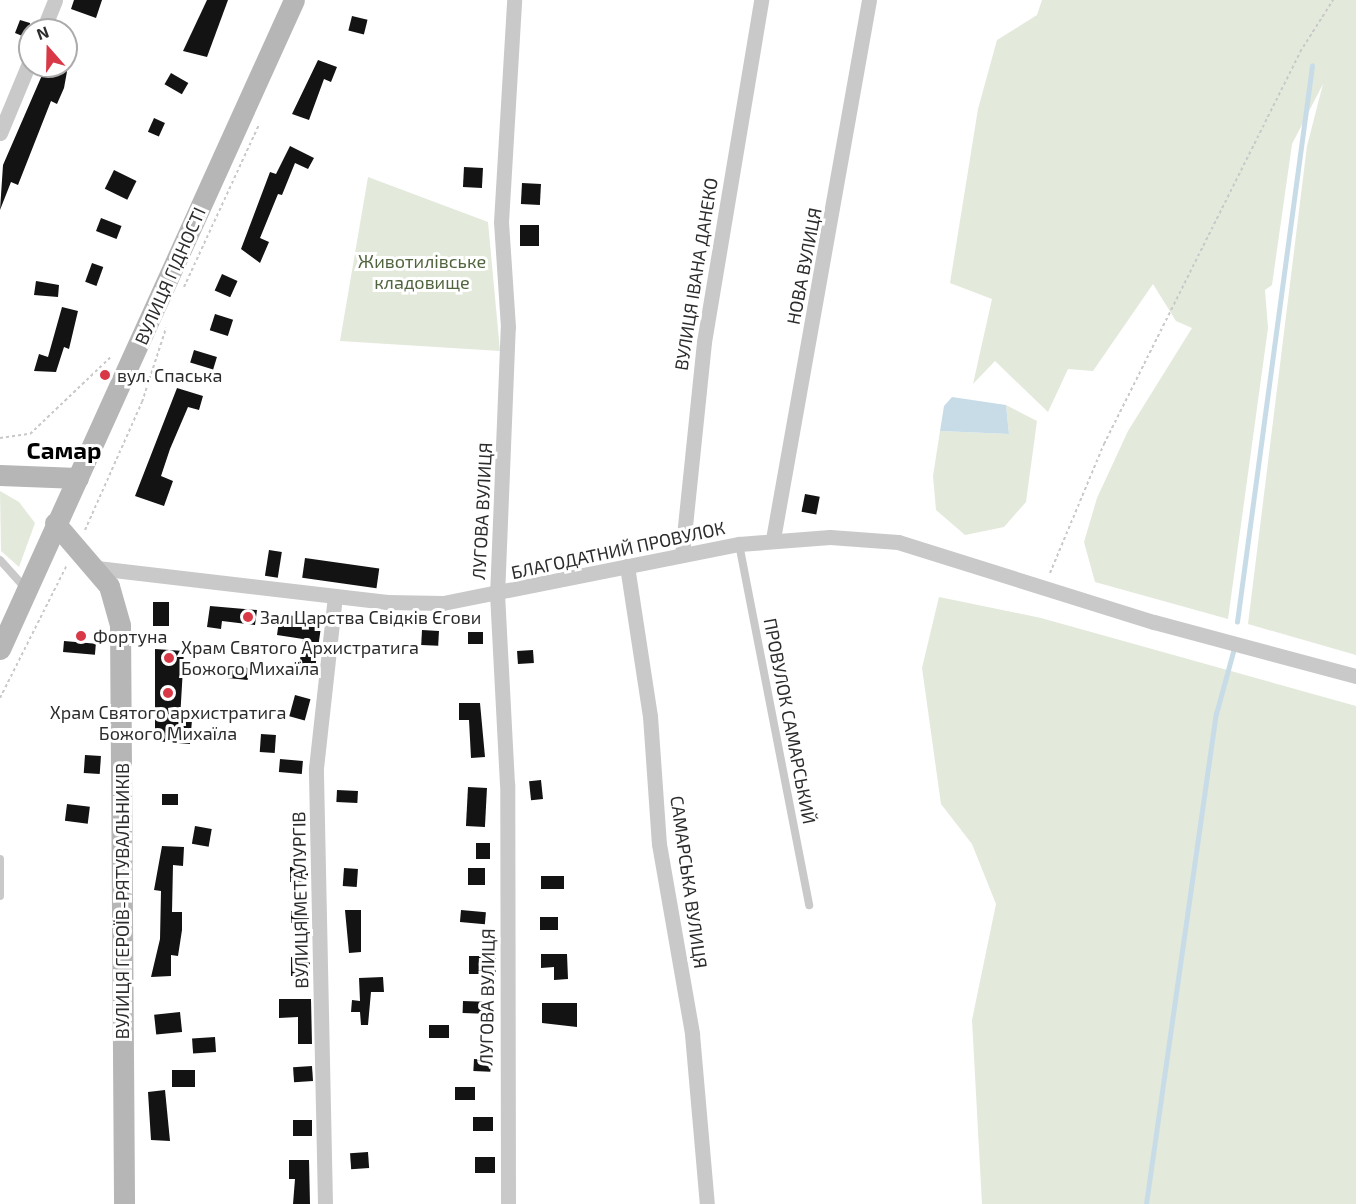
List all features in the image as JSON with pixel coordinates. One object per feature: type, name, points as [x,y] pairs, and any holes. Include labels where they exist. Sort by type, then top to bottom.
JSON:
[{"type":"street","points":[[48,18],[55,0]]},
{"type":"street","name":"ВУЛИЦЯ ГІДНОСТІ","points":[[0,649],[55,523],[136,352],[294,0]]},
{"type":"street","name":"ЛУГОВА ВУЛИЦЯ","points":[[508,1204],[507,784],[497,596],[508,327],[501,222],[514,0]]},
{"type":"street","name":"ВУЛИЦЯ ІВАНА ДАНЕКО","points":[[682,555],[704,342],[761,0]]},
{"type":"street","name":"НОВА ВУЛИЦЯ","points":[[773,539],[869,0]]},
{"type":"street","points":[[0,134],[23,78]]},
{"type":"street","points":[[0,475],[78,478]]},
{"type":"street","name":"ВУЛИЦЯ ГЕРОЇВ-РЯТУВАЛЬНИКІВ","points":[[55,523],[97,568],[115,602],[120,643],[124,1204]]},
{"type":"street","name":"БЛАГОДАТНИЙ ПРОВУЛОК","points":[[97,568],[335,596],[443,603],[497,596],[627,566],[773,539],[898,542],[1045,584],[1154,622],[1356,676]]},
{"type":"street","name":"САМАРСЬКА ВУЛИЦЯ","points":[[627,566],[650,716],[659,844],[692,1034],[707,1204]]},
{"type":"street","name":"ВУЛИЦЯ МЕТАЛУРГІВ","points":[[325,1204],[316,768],[335,596]]},
{"type":"lane","name":"ПРОВУЛОК САМАРСЬКИЙ","points":[[739,544],[809,905]]},
{"type":"lane","points":[[0,560],[26,588]]},
{"type":"lane","points":[[0,859],[0,896]]},
{"type":"path","points":[[1045,584],[1104,444],[1299,52],[1333,0]]},
{"type":"path","points":[[174,293],[189,285],[260,120]]},
{"type":"path","points":[[0,698],[78,546],[142,402],[166,323]]},
{"type":"path","points":[[0,438],[30,434],[108,358],[136,352]]},
{"type":"green space","points":[[1042,0],[1356,0],[1356,655],[1248,624],[1307,146],[1323,84],[1292,144],[1272,285],[1265,290],[1268,328],[1228,619],[1095,582],[1084,542],[1097,498],[1128,431],[1192,328],[1176,321],[1153,284],[1093,371],[1068,369],[1048,412],[995,361],[973,384],[992,299],[950,283],[978,109],[997,40],[1037,15]]},
{"type":"green space","name":"Животилівське кладовище","points":[[368,177],[488,222],[500,351],[340,341]]},
{"type":"green space","points":[[1006,405],[1037,421],[1026,502],[1004,527],[965,535],[936,510],[933,476],[940,431],[1009,434]]},
{"type":"green space","points":[[0,491],[19,502],[35,523],[19,567],[1,551]]},
{"type":"green space","points":[[939,597],[1041,618],[1356,706],[1356,1204],[982,1204],[972,1020],[996,904],[972,844],[941,804],[922,668]]},
{"type":"water","points":[[952,397],[1006,405],[1009,434],[940,431],[944,406]]},
{"type":"building","points":[[74,0],[102,0],[96,18],[71,9]]},
{"type":"building","points":[[207,0],[228,0],[207,57],[183,51]]},
{"type":"building","points":[[352,16],[368,20],[364,34],[348,31]]},
{"type":"building","points":[[318,60],[337,67],[331,82],[324,79],[309,120],[292,114]]},
{"type":"building","points":[[171,73],[188,83],[182,94],[164,84]]},
{"type":"building","points":[[41,78],[66,78],[57,104],[51,101],[18,185],[11,182],[0,210],[3,165]]},
{"type":"building","points":[[154,118],[165,123],[159,137],[148,132]]},
{"type":"building","points":[[290,146],[314,158],[308,169],[295,163],[282,195],[278,194],[260,238],[269,242],[260,263],[241,249],[270,172],[276,174]]},
{"type":"building","points":[[464,167],[483,168],[482,188],[463,187]]},
{"type":"building","points":[[114,170],[136,181],[127,200],[105,189]]},
{"type":"building","points":[[522,183],[541,184],[540,205],[521,204]]},
{"type":"building","points":[[101,218],[122,226],[117,239],[96,231]]},
{"type":"building","points":[[520,225],[539,225],[539,246],[520,246]]},
{"type":"building","points":[[92,263],[103,267],[96,286],[85,282]]},
{"type":"building","points":[[222,274],[238,281],[230,297],[215,290]]},
{"type":"building","points":[[36,281],[59,285],[58,297],[34,295]]},
{"type":"building","points":[[62,307],[78,311],[69,349],[64,347],[56,372],[34,371],[39,354],[48,357]]},
{"type":"building","points":[[215,314],[233,320],[228,336],[210,330]]},
{"type":"building","points":[[194,350],[217,357],[213,369],[190,362]]},
{"type":"building","points":[[177,388],[203,396],[199,410],[188,407],[170,449],[161,476],[173,481],[164,506],[135,496]]},
{"type":"building","points":[[805,494],[820,497],[816,515],[802,512]]},
{"type":"building","points":[[269,550],[282,552],[278,578],[265,576]]},
{"type":"building","points":[[305,558],[379,568],[376,588],[302,578]]},
{"type":"building","points":[[153,602],[169,602],[169,626],[153,626]]},
{"type":"building","points":[[210,606],[257,610],[255,625],[222,621],[221,629],[207,627]]},
{"type":"building","points":[[280,614],[322,620],[315,669],[299,667],[303,639],[277,635]]},
{"type":"building","points":[[422,630],[439,631],[438,646],[421,645]]},
{"type":"building","points":[[468,632],[483,632],[483,644],[468,644]]},
{"type":"building","points":[[64,641],[96,644],[95,655],[63,652]]},
{"type":"building","points":[[155,649],[184,651],[180,719],[192,720],[190,744],[155,741]]},
{"type":"building","points":[[533,650],[534,663],[518,664],[517,651]]},
{"type":"building","points":[[229,666],[249,668],[248,680],[228,678]]},
{"type":"building","points":[[295,695],[310,699],[305,720],[289,716]]},
{"type":"building","points":[[459,703],[480,703],[485,757],[471,758],[469,720],[459,720]]},
{"type":"building","points":[[261,734],[276,735],[275,753],[260,752]]},
{"type":"building","points":[[85,755],[101,756],[100,774],[84,773]]},
{"type":"building","points":[[280,759],[303,761],[302,774],[279,772]]},
{"type":"building","points":[[541,780],[543,799],[531,800],[529,781]]},
{"type":"building","points":[[468,787],[487,788],[485,827],[466,826]]},
{"type":"building","points":[[337,790],[358,791],[357,803],[336,802]]},
{"type":"building","points":[[162,794],[178,794],[178,805],[162,805]]},
{"type":"building","points":[[67,804],[90,807],[88,824],[65,821]]},
{"type":"building","points":[[195,826],[212,829],[209,847],[192,844]]},
{"type":"building","points":[[476,843],[490,843],[490,859],[476,859]]},
{"type":"building","points":[[162,846],[184,847],[183,866],[173,865],[172,912],[182,912],[182,930],[178,956],[171,955],[171,976],[151,977],[160,939],[161,891],[154,890]]},
{"type":"building","points":[[290,867],[308,867],[308,882],[290,882]]},
{"type":"building","points":[[344,868],[358,869],[357,887],[343,886]]},
{"type":"building","points":[[468,868],[485,868],[485,885],[468,885]]},
{"type":"building","points":[[541,876],[564,876],[564,889],[541,889]]},
{"type":"building","points":[[345,910],[361,910],[361,952],[349,953]]},
{"type":"building","points":[[461,910],[486,912],[485,924],[460,922]]},
{"type":"building","points":[[291,911],[309,911],[309,923],[291,923]]},
{"type":"building","points":[[540,917],[558,917],[558,930],[540,930]]},
{"type":"building","points":[[541,954],[567,954],[568,979],[554,980],[554,967],[541,968]]},
{"type":"building","points":[[469,956],[496,956],[496,974],[469,974]]},
{"type":"building","points":[[291,957],[310,957],[310,976],[291,976]]},
{"type":"building","points":[[383,977],[384,992],[371,992],[368,1025],[361,1025],[360,1012],[351,1012],[352,1000],[360,1001],[359,978]]},
{"type":"building","points":[[279,999],[311,999],[312,1044],[298,1044],[298,1017],[279,1018]]},
{"type":"building","points":[[463,1001],[492,1002],[492,1014],[463,1013]]},
{"type":"building","points":[[542,1003],[577,1003],[577,1027],[542,1023]]},
{"type":"building","points":[[180,1012],[182,1032],[156,1035],[154,1015]]},
{"type":"building","points":[[429,1025],[449,1025],[449,1038],[429,1038]]},
{"type":"building","points":[[215,1037],[216,1052],[193,1054],[192,1039]]},
{"type":"building","points":[[474,1059],[491,1060],[490,1072],[473,1071]]},
{"type":"building","points":[[312,1066],[313,1081],[294,1082],[293,1067]]},
{"type":"building","points":[[172,1070],[195,1070],[195,1087],[172,1087]]},
{"type":"building","points":[[455,1087],[475,1087],[475,1100],[455,1100]]},
{"type":"building","points":[[165,1090],[170,1141],[151,1140],[148,1092]]},
{"type":"building","points":[[473,1117],[493,1117],[493,1131],[473,1131]]},
{"type":"building","points":[[293,1120],[312,1120],[312,1136],[293,1136]]},
{"type":"building","points":[[368,1152],[369,1168],[351,1169],[350,1153]]},
{"type":"building","points":[[475,1157],[495,1157],[495,1173],[475,1173]]},
{"type":"building","points":[[289,1160],[309,1160],[310,1204],[293,1204],[295,1179],[289,1179]]},
{"type":"waterway","points":[[1237,622],[1312,66]]},
{"type":"waterway","points":[[1146,1204],[1216,714],[1233,652]]},
{"type":"place","name":"вул. Спаська","points":[[105,375]]},
{"type":"place","name":"Зал Царства Свідків Єгови","points":[[248,617]]},
{"type":"place","name":"Фортуна","points":[[81,636]]},
{"type":"place","name":"Храм Святого Архистратига Божого Михаїла","points":[[169,658]]},
{"type":"place","name":"Храм Святого архистратига Божого Михаїла","points":[[168,693]]},
{"type":"district","name":"Самар","points":[[64,450]]}]
